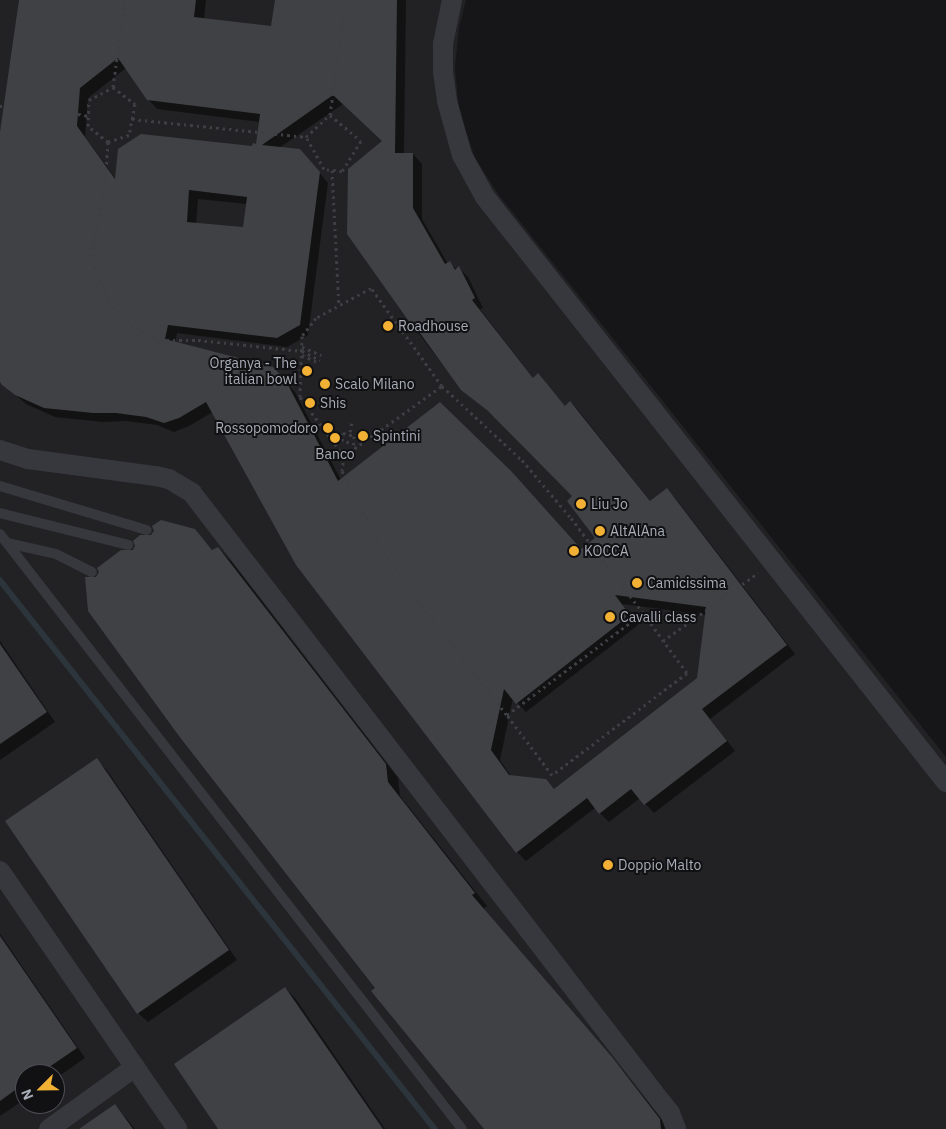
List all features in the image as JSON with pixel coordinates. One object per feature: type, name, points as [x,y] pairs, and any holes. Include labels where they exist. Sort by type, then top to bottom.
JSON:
[{"type":"street","points":[[452,0],[443,44],[443,72],[453,129],[471,176],[484,197],[946,782]]},
{"type":"street","points":[[2,450],[28,459],[156,476],[169,479],[192,492],[662,1103],[676,1129]]},
{"type":"street","points":[[0,871],[177,1129]]},
{"type":"street","points":[[49,1129],[134,1067]]},
{"type":"lane","points":[[0,486],[147,530]]},
{"type":"lane","points":[[0,513],[128,546]]},
{"type":"lane","points":[[0,534],[462,1129]]},
{"type":"lane","points":[[7,543],[56,554],[92,572]]},
{"type":"path","points":[[112,88],[125,0]]},
{"type":"path","points":[[132,119],[306,137],[330,116],[346,0]]},
{"type":"path","points":[[108,142],[88,126],[89,100],[112,88]]},
{"type":"path","points":[[108,142],[129,135],[135,104],[112,88]]},
{"type":"path","points":[[78,114],[89,116]]},
{"type":"path","points":[[306,137],[324,169],[342,171],[361,142],[330,116]]},
{"type":"path","points":[[108,142],[105,181],[92,247],[94,267],[109,300],[118,311],[135,328],[160,340],[198,340],[302,351],[320,360],[302,351]]},
{"type":"path","points":[[332,170],[338,306]]},
{"type":"path","points":[[372,288],[442,386],[522,460],[571,518],[688,673],[552,775],[421,605],[384,553],[342,471],[344,456],[300,397],[302,336],[316,318],[338,306],[372,288]]},
{"type":"path","points":[[344,456],[442,386]]},
{"type":"path","points":[[350,432],[352,422]]},
{"type":"path","points":[[349,442],[342,441],[343,433],[354,436],[353,450]]},
{"type":"path","points":[[663,641],[773,562]]},
{"type":"path","points":[[507,715],[643,613]]},
{"type":"shaded area","name":"Scalo Milano","points":[[0,0],[466,0],[459,27],[455,68],[459,111],[475,158],[498,194],[946,757],[946,1129],[0,1129]]},
{"type":"building","points":[[19,0],[196,0],[194,17],[271,26],[275,0],[397,0],[395,153],[413,153],[413,208],[445,264],[450,261],[455,270],[459,266],[475,298],[472,300],[533,378],[538,373],[565,406],[570,401],[650,501],[667,488],[787,645],[702,709],[727,741],[644,805],[631,789],[599,814],[587,798],[516,853],[296,565],[206,402],[179,418],[164,423],[146,417],[116,413],[93,413],[44,408],[15,395],[2,385],[0,382],[0,132]],"holes":[[[118,58],[147,100],[260,114],[256,144],[253,143],[252,146],[141,134],[118,149],[115,179],[77,126],[80,88]],[[333,95],[382,141],[348,169],[347,234],[415,330],[417,329],[461,390],[488,411],[572,496],[567,501],[595,538],[581,549],[512,472],[440,402],[338,481],[286,381],[273,367],[165,339],[168,325],[277,338],[300,325],[320,172],[300,149],[262,145]],[[189,190],[247,197],[243,227],[187,222]],[[615,595],[706,607],[697,678],[554,789],[546,779],[509,775],[491,750],[504,689],[516,704],[630,615]]]},
{"type":"building","points":[[161,520],[195,529],[212,550],[218,547],[386,764],[388,782],[475,893],[472,895],[612,1057],[660,1119],[661,1129],[484,1129],[371,991],[375,988],[179,736],[88,611],[85,577],[96,577],[99,572],[97,568],[121,550],[133,550],[135,546],[133,541],[140,535],[151,535],[154,531],[152,526]]},
{"type":"building","points":[[0,644],[47,712],[0,744]]},
{"type":"building","points":[[97,758],[229,950],[137,1014],[5,821]]},
{"type":"building","points":[[0,936],[77,1048],[54,1064],[15,1064],[15,1090],[0,1101]]},
{"type":"building","points":[[285,987],[383,1129],[218,1129],[174,1064]]},
{"type":"building","points":[[115,1104],[133,1129],[79,1129]]},
{"type":"waterway","points":[[0,580],[435,1129]]},
{"type":"place","name":"Roadhouse","points":[[388,326]]},
{"type":"place","name":"Organya - The italian bowl","points":[[307,371]]},
{"type":"place","name":"Scalo Milano","points":[[325,384]]},
{"type":"place","name":"Shis","points":[[310,403]]},
{"type":"place","name":"Rossopomodoro","points":[[328,428]]},
{"type":"place","name":"Spintini","points":[[363,436]]},
{"type":"place","name":"Banco","points":[[335,438]]},
{"type":"place","name":"Liu Jo","points":[[581,504]]},
{"type":"place","name":"AltAlAna","points":[[600,531]]},
{"type":"place","name":"KOCCA","points":[[574,551]]},
{"type":"place","name":"Camicissima","points":[[637,583]]},
{"type":"place","name":"Cavalli class","points":[[610,617]]},
{"type":"place","name":"Doppio Malto","points":[[608,865]]}]
